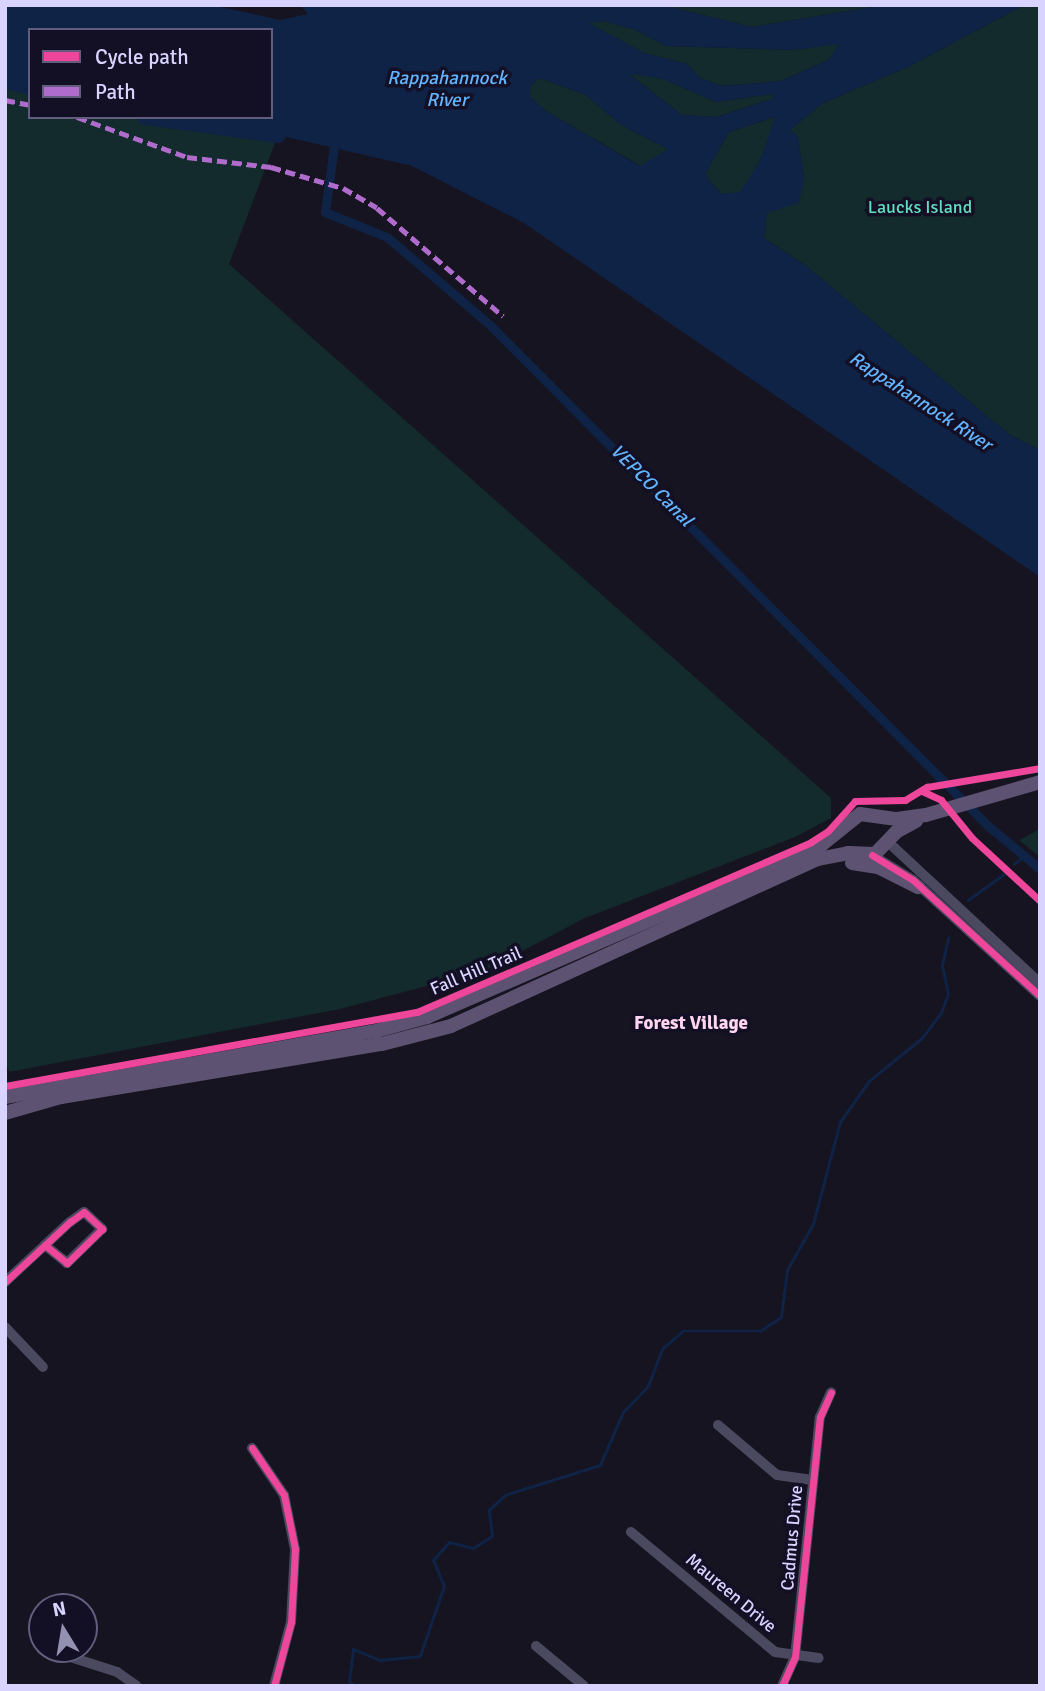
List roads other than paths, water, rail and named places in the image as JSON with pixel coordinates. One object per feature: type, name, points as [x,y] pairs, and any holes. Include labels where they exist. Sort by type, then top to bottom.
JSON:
[{"type":"main road","points":[[5,1097],[376,1031],[427,1017],[820,846],[860,814],[897,819],[930,814],[1040,782]]},
{"type":"main road","points":[[5,1113],[61,1097],[422,1035],[476,1016],[818,859],[865,854],[930,814]]},
{"type":"main road","points":[[878,816],[887,825],[888,840]]},
{"type":"main road","points":[[848,826],[849,844],[865,854]]},
{"type":"main road","points":[[751,892],[838,862],[878,867],[918,887]]},
{"type":"street","points":[[888,840],[1040,983]]},
{"type":"street","points":[[865,854],[893,865],[1040,996]]},
{"type":"street","points":[[5,1282],[45,1245],[84,1212],[102,1229],[68,1263],[45,1245]]},
{"type":"street","points":[[5,1327],[43,1367]]},
{"type":"street","name":"Cadmus Drive","points":[[782,1686],[795,1657],[820,1417],[831,1392]]},
{"type":"street","points":[[718,1425],[777,1475],[813,1480]]},
{"type":"street","points":[[252,1448],[284,1495],[295,1549],[291,1622],[274,1686]]},
{"type":"street","name":"Maureen Drive","points":[[631,1532],[775,1652],[795,1657],[819,1658]]},
{"type":"street","points":[[536,1646],[584,1686]]},
{"type":"street","points":[[92,1663],[137,1686]]},
{"type":"water","name":"Rappahannock River","points":[[5,5],[211,5],[280,20],[308,14],[300,5],[662,5],[752,27],[886,5],[1024,5],[908,67],[823,103],[790,130],[798,137],[804,177],[799,203],[767,213],[764,238],[806,266],[1010,435],[1040,450],[1040,577],[524,223],[412,166],[278,135],[160,119],[273,119],[273,28],[28,28],[28,86],[5,80]],"holes":[[[604,21],[636,30],[665,46],[794,50],[840,44],[828,60],[781,81],[722,86],[700,78],[687,64],[644,53],[589,23]],[[629,74],[663,79],[716,102],[773,94],[772,99],[717,117],[682,115]],[[539,78],[586,95],[621,125],[668,149],[640,166],[546,111],[530,97],[530,87]],[[775,117],[760,161],[740,192],[721,194],[705,174],[729,132]]]},
{"type":"waterway","points":[[5,80],[28,86]]},
{"type":"waterway","points":[[160,119],[278,135]]},
{"type":"waterway","name":"VEPCO Canal","points":[[335,138],[325,212],[387,237],[490,325],[987,825],[1040,869]]},
{"type":"waterway","points":[[1014,864],[1024,856]]},
{"type":"waterway","points":[[968,900],[1004,874]]},
{"type":"waterway","points":[[355,1686],[349,1682],[353,1649],[380,1660],[420,1656],[444,1586],[433,1560],[449,1542],[473,1548],[492,1536],[489,1510],[505,1495],[600,1465],[623,1412],[648,1386],[662,1349],[683,1331],[760,1331],[781,1317],[787,1270],[813,1224],[840,1122],[869,1081],[922,1038],[941,1013],[948,994],[942,965],[948,938]]},
{"type":"district","name":"Forest Village","points":[[691,1024]]},
{"type":"park label","name":"Laucks Island","points":[[920,207]]}]
